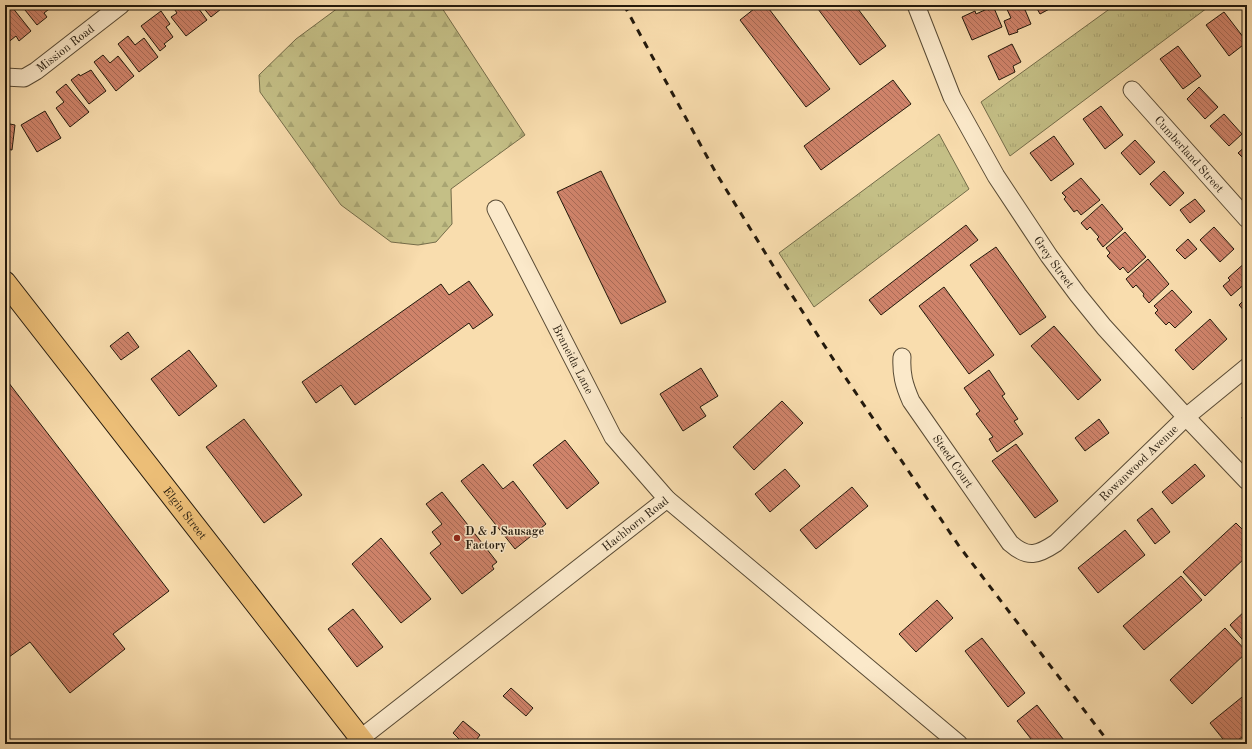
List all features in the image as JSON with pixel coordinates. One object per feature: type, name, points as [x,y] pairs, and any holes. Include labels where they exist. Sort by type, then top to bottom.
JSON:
[{"type":"main road","name":"Elgin Street","points":[[5,282],[363,741]]},
{"type":"street","name":"Mission Road","points":[[5,77],[24,78],[36,71],[121,5]]},
{"type":"street","name":"Grey Street","points":[[916,5],[952,97],[996,176],[1049,256],[1078,295],[1104,326],[1186,417],[1247,481]]},
{"type":"street","name":"Cumberland Street","points":[[1132,90],[1247,218]]},
{"type":"street","name":"Braneida Lane","points":[[496,209],[613,437],[667,499]]},
{"type":"street","name":"Steed Court","points":[[902,357],[901,370],[911,401],[1010,543],[1017,549],[1028,553]]},
{"type":"street","name":"Rowanwood Avenue","points":[[1028,553],[1036,554],[1045,551],[1056,542],[1186,417],[1247,367]]},
{"type":"street","name":"Hachborn Road","points":[[363,741],[667,499],[959,744]]},
{"type":"green space","points":[[342,5],[440,5],[525,135],[451,189],[452,224],[436,242],[418,245],[391,242],[341,205],[260,92],[259,75],[296,39]]},
{"type":"green space","points":[[1115,5],[1211,5],[1010,156],[981,102]]},
{"type":"green space","points":[[939,134],[969,189],[814,307],[779,253]]},
{"type":"building","points":[[21,5],[50,5],[52,7],[44,13],[47,17],[37,25]]},
{"type":"building","points":[[177,5],[196,5],[207,20],[186,36],[171,17],[177,13],[175,10],[178,7]]},
{"type":"building","points":[[201,5],[226,5],[211,17]]},
{"type":"building","points":[[759,5],[766,5],[830,89],[806,107],[740,20]]},
{"type":"building","points":[[815,5],[855,5],[886,46],[860,65]]},
{"type":"building","points":[[1005,5],[1023,5],[1031,24],[1017,30],[1018,32],[1009,35],[1004,21],[1011,18]]},
{"type":"building","points":[[1035,5],[1054,5],[1055,6],[1040,14]]},
{"type":"building","points":[[12,7],[31,31],[19,41],[16,36],[6,44],[5,12]]},
{"type":"building","points":[[994,8],[1002,27],[972,40],[962,17],[975,11],[976,14],[987,9]]},
{"type":"building","points":[[161,11],[170,24],[166,27],[173,37],[164,44],[166,46],[160,51],[141,26]]},
{"type":"building","points":[[1224,12],[1247,42],[1229,56],[1206,25]]},
{"type":"building","points":[[128,36],[135,45],[144,38],[158,57],[139,72],[118,44]]},
{"type":"building","points":[[1012,44],[1021,62],[1013,66],[1015,72],[999,80],[988,56]]},
{"type":"building","points":[[1178,46],[1201,76],[1183,89],[1160,59]]},
{"type":"building","points":[[103,55],[110,63],[118,56],[134,76],[116,91],[94,62]]},
{"type":"building","points":[[91,70],[106,91],[89,104],[71,80],[79,74],[80,76]]},
{"type":"building","points":[[893,80],[911,104],[821,170],[804,146]]},
{"type":"building","points":[[66,84],[89,112],[70,127],[56,108],[64,102],[56,92]]},
{"type":"building","points":[[1199,87],[1218,107],[1205,119],[1187,99]]},
{"type":"building","points":[[1101,106],[1123,135],[1105,149],[1083,119]]},
{"type":"building","points":[[45,111],[61,138],[37,152],[21,125]]},
{"type":"building","points":[[1224,114],[1242,134],[1229,146],[1210,126]]},
{"type":"building","points":[[5,123],[15,125],[12,150],[5,149]]},
{"type":"building","points":[[1054,136],[1074,164],[1051,181],[1030,153]]},
{"type":"building","points":[[1135,140],[1155,162],[1140,175],[1121,153]]},
{"type":"building","points":[[1247,145],[1247,162],[1238,153]]},
{"type":"building","points":[[601,171],[666,302],[621,324],[557,192]]},
{"type":"building","points":[[1164,171],[1184,193],[1170,206],[1150,184]]},
{"type":"building","points":[[1081,178],[1100,200],[1081,215],[1077,210],[1074,212],[1064,199],[1066,197],[1062,193]]},
{"type":"building","points":[[1195,199],[1205,211],[1190,223],[1180,210]]},
{"type":"building","points":[[1102,204],[1123,229],[1103,247],[1097,239],[1099,237],[1090,227],[1087,230],[1081,223]]},
{"type":"building","points":[[966,225],[978,240],[881,315],[869,300]]},
{"type":"building","points":[[1214,227],[1234,249],[1220,262],[1200,240]]},
{"type":"building","points":[[1125,232],[1146,257],[1128,273],[1123,267],[1120,270],[1107,256],[1110,253],[1106,248]]},
{"type":"building","points":[[1188,239],[1197,249],[1185,259],[1176,250]]},
{"type":"building","points":[[996,247],[1046,317],[1020,335],[970,265]]},
{"type":"building","points":[[1148,259],[1169,284],[1149,303],[1143,296],[1144,294],[1136,285],[1133,288],[1126,279]]},
{"type":"building","points":[[1247,261],[1247,282],[1231,296],[1223,286],[1230,280],[1228,278]]},
{"type":"building","points":[[469,281],[493,315],[473,329],[469,323],[355,405],[341,385],[316,403],[302,382],[441,284],[449,295]]},
{"type":"building","points":[[944,287],[994,355],[969,374],[919,306]]},
{"type":"building","points":[[1172,290],[1192,312],[1175,328],[1169,322],[1166,325],[1155,313],[1158,310],[1154,306]]},
{"type":"building","points":[[1247,297],[1247,314],[1239,305]]},
{"type":"building","points":[[1210,319],[1227,339],[1193,370],[1175,350]]},
{"type":"building","points":[[1054,326],[1101,380],[1078,400],[1031,346]]},
{"type":"building","points":[[128,332],[139,347],[121,360],[110,346]]},
{"type":"building","points":[[189,350],[217,386],[179,416],[151,379]]},
{"type":"building","points":[[701,368],[718,396],[700,407],[706,416],[683,431],[660,394]]},
{"type":"building","points":[[989,370],[1005,394],[1002,396],[1018,419],[1014,421],[1023,434],[997,452],[989,439],[993,437],[976,414],[980,411],[964,388]]},
{"type":"building","points":[[5,378],[169,591],[113,634],[125,649],[70,693],[30,642],[9,657],[5,651]]},
{"type":"building","points":[[782,401],[803,423],[754,470],[733,447]]},
{"type":"building","points":[[1246,414],[1247,427],[1243,422],[1242,417]]},
{"type":"building","points":[[244,419],[302,495],[264,523],[206,447]]},
{"type":"building","points":[[1099,419],[1109,433],[1085,451],[1075,438]]},
{"type":"building","points":[[565,440],[599,483],[567,509],[533,465]]},
{"type":"building","points":[[1016,444],[1058,501],[1035,518],[992,461]]},
{"type":"building","points":[[483,464],[503,489],[513,481],[546,524],[515,549],[461,481]]},
{"type":"building","points":[[1195,464],[1205,476],[1172,504],[1162,492]]},
{"type":"building","points":[[785,469],[800,486],[770,512],[755,494]]},
{"type":"building","points":[[852,487],[868,506],[816,549],[800,530]]},
{"type":"building","name":"D & J Sausage Factory","points":[[442,492],[497,562],[492,566],[494,569],[462,594],[430,553],[441,544],[432,532],[442,524],[426,504]]},
{"type":"building","points":[[1152,508],[1170,532],[1155,544],[1137,520]]},
{"type":"building","points":[[1236,523],[1247,534],[1247,556],[1205,596],[1183,572]]},
{"type":"building","points":[[1125,530],[1145,555],[1098,593],[1078,568]]},
{"type":"building","points":[[381,538],[431,599],[401,623],[352,564]]},
{"type":"building","points":[[1181,576],[1202,600],[1144,650],[1123,626]]},
{"type":"building","points":[[937,600],[953,618],[916,652],[899,634]]},
{"type":"building","points":[[353,609],[383,647],[357,667],[328,629]]},
{"type":"building","points":[[1247,609],[1247,645],[1230,625]]},
{"type":"building","points":[[1225,628],[1247,652],[1192,704],[1170,680]]},
{"type":"building","points":[[982,638],[1025,693],[1008,707],[965,651]]},
{"type":"building","points":[[511,688],[533,708],[526,716],[503,696]]},
{"type":"building","points":[[1247,693],[1247,733],[1233,744],[1227,744],[1210,723]]},
{"type":"building","points":[[1037,705],[1067,744],[1035,744],[1017,721]]},
{"type":"building","points":[[463,721],[480,735],[474,743],[475,744],[459,744],[461,741],[453,733]]},
{"type":"railway","points":[[624,5],[716,173],[837,365],[959,546],[1110,744]]},
{"type":"place","name":"D & J Sausage Factory","points":[[457,538]]}]
